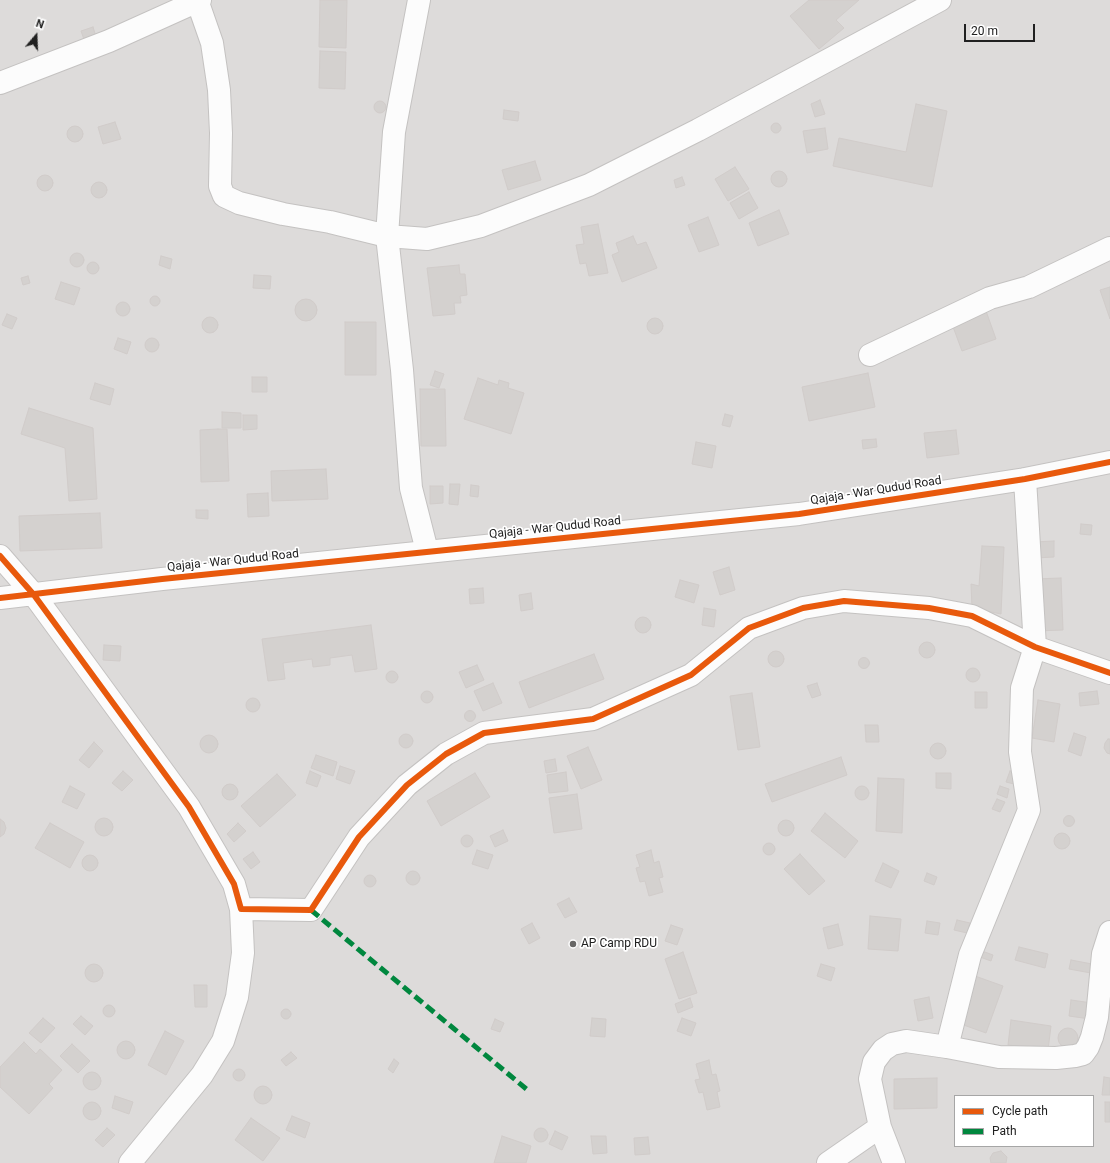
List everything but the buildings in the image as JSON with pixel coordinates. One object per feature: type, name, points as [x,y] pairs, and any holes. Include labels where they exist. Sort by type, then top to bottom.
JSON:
[{"type":"street","points":[[0,83],[109,41],[198,0],[212,43],[219,90],[221,133],[220,186],[224,196],[239,203],[283,214],[330,222],[387,236],[427,239],[481,226],[589,185],[698,130],[940,0]]},
{"type":"street","points":[[419,0],[394,132],[387,236],[402,370],[411,488],[427,551]]},
{"type":"street","points":[[870,355],[990,298],[1029,287],[1110,248]]},
{"type":"street","name":"Qajaja - War Qudud Road","points":[[0,598],[427,551],[799,514],[1025,479],[1110,462]]},
{"type":"street","points":[[947,1047],[970,955],[1029,810],[1020,752],[1022,688],[1035,647],[1025,479]]},
{"type":"street","points":[[0,556],[34,594],[189,807],[234,884],[241,909],[243,953],[237,997],[223,1041],[202,1075],[130,1163]]},
{"type":"street","points":[[241,909],[311,910],[359,837],[407,785],[446,754],[484,733],[593,719],[691,675],[749,628],[803,608],[844,602],[929,608],[972,616],[1035,647],[1110,673]]},
{"type":"street","points":[[894,1163],[880,1127],[870,1079],[874,1062],[883,1050],[892,1044],[906,1041],[998,1057],[1056,1058],[1083,1054],[1092,1037],[1097,1017],[1110,932]]},
{"type":"street","points":[[828,1163],[880,1127]]},
{"type":"shaded area","points":[[0,0],[1110,0],[1110,1163],[0,1163]]},
{"type":"marked path","points":[[311,910],[530,1092]]},
{"type":"cycle path","points":[[0,598],[162,579],[799,514],[1025,479],[1110,462]]},
{"type":"cycle path","points":[[0,556],[34,595],[189,807],[234,884],[241,909],[311,910],[359,837],[407,785],[446,754],[484,733],[593,719],[691,675],[749,628],[803,608],[844,601],[929,608],[972,616],[1035,647],[1110,673]]},
{"type":"place","name":"AP Camp RDU","points":[[573,944]]}]
